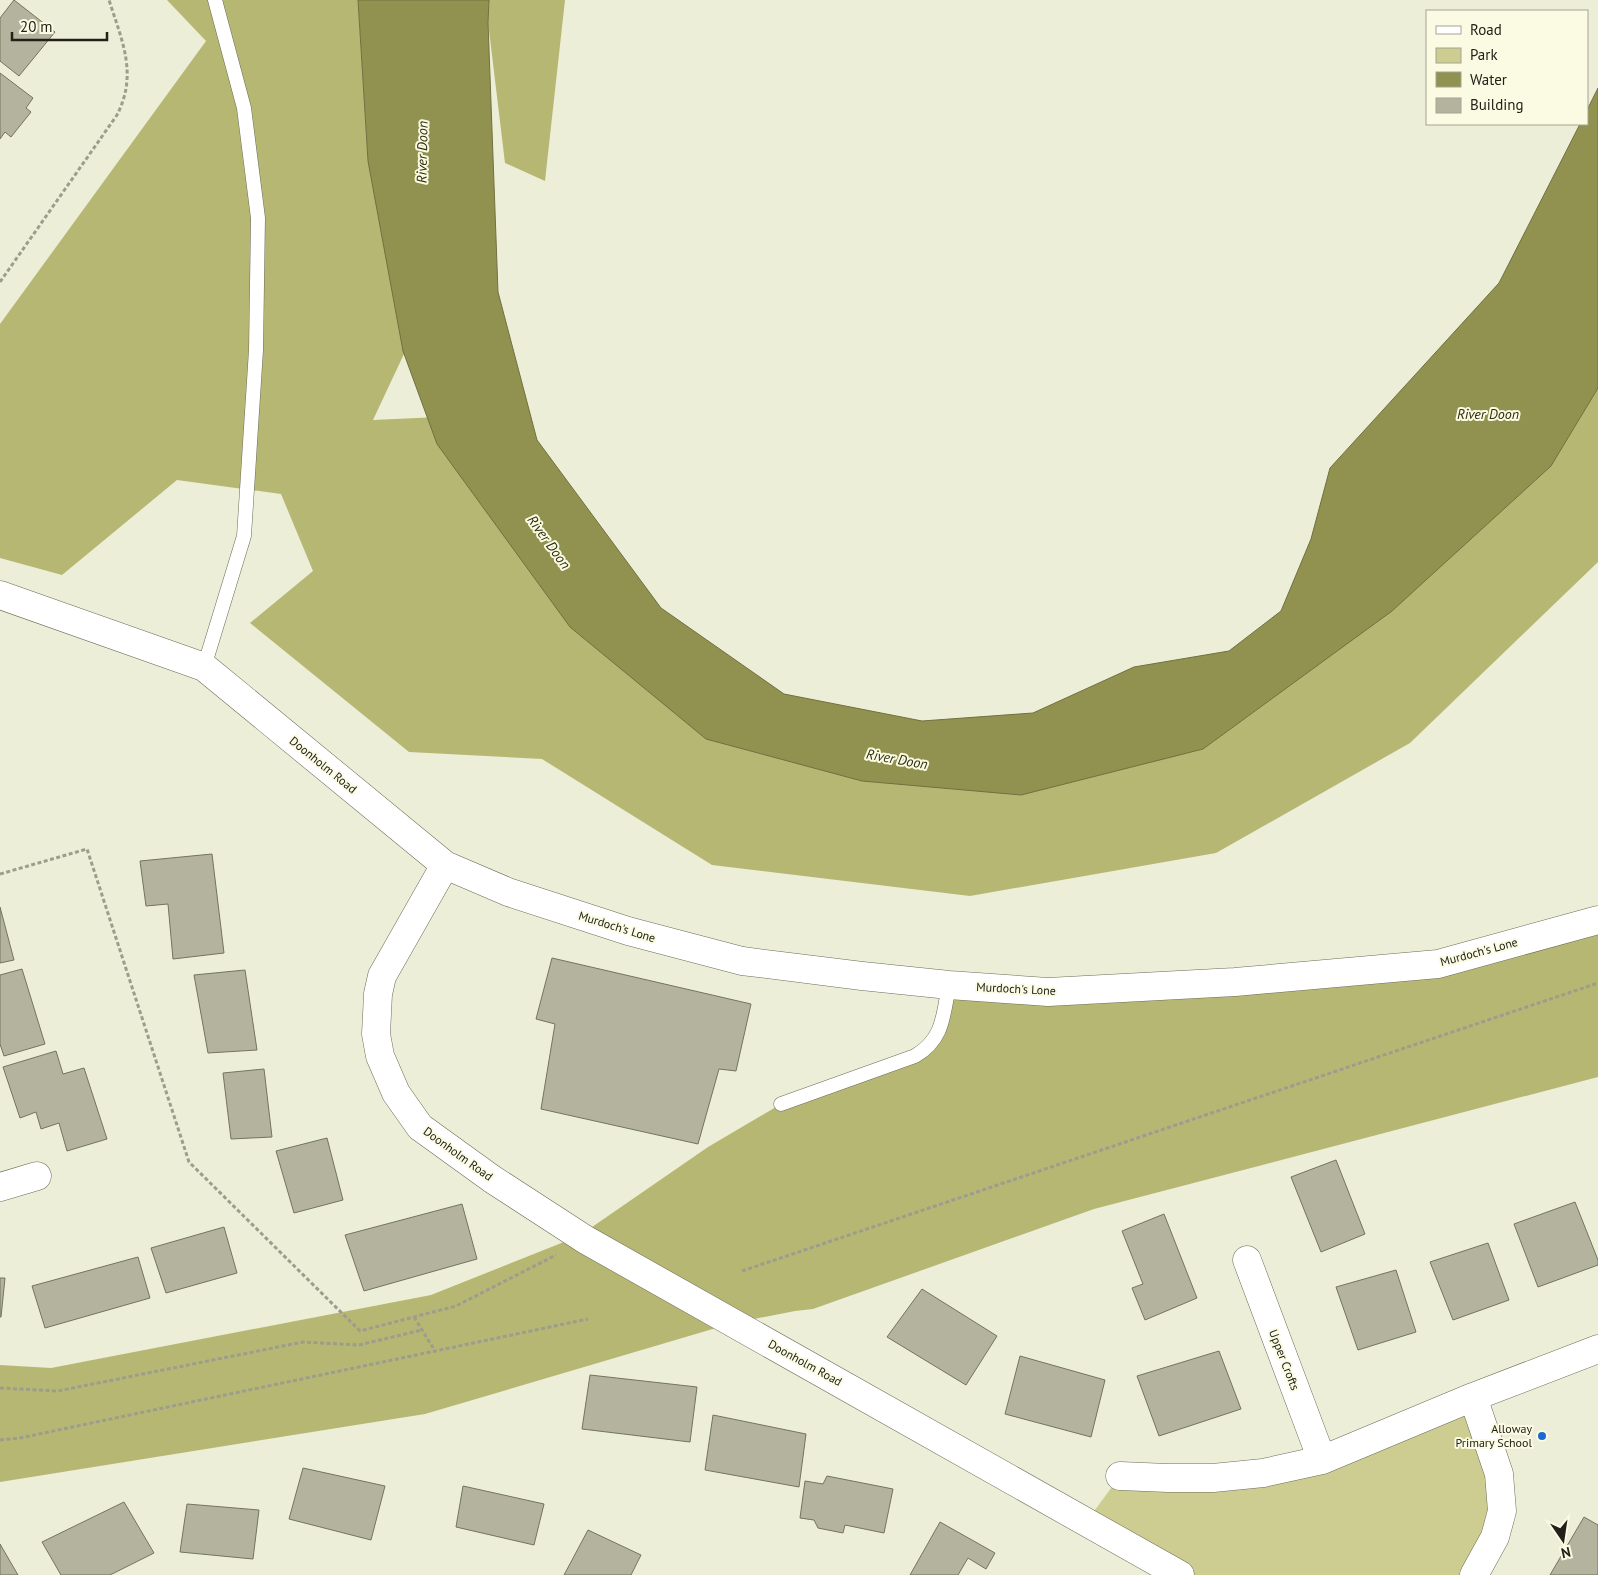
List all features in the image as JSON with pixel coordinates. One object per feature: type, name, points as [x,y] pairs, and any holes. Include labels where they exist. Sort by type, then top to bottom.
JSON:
[{"type":"street","name":"Doonholm Road","points":[[0,595],[204,667],[445,864],[382,976],[378,994],[376,1034],[380,1056],[396,1093],[420,1127],[492,1178],[586,1240],[1180,1575]]},
{"type":"street","name":"Murdoch's Lone","points":[[445,864],[508,892],[628,932],[742,960],[862,976],[949,985],[1048,992],[1235,982],[1438,964],[1598,920]]},
{"type":"street","points":[[0,1187],[36,1176]]},
{"type":"street","name":"Upper Crofts","points":[[1247,1260],[1322,1460]]},
{"type":"street","points":[[1120,1476],[1213,1478],[1263,1473],[1322,1460],[1473,1397],[1598,1349]]},
{"type":"street","points":[[1473,1397],[1498,1474],[1502,1511],[1495,1536],[1474,1575]]},
{"type":"lane","points":[[204,667],[244,536],[256,350],[258,218],[244,108],[215,0]]},
{"type":"lane","points":[[781,1104],[916,1056],[927,1049],[939,1032],[949,985]]},
{"type":"path","points":[[0,282],[112,123],[122,105],[128,83],[127,61],[109,0]]},
{"type":"path","points":[[0,874],[87,849],[189,1162],[360,1331],[456,1306],[586,1240]]},
{"type":"path","points":[[742,1271],[1598,983]]},
{"type":"path","points":[[414,1316],[434,1351]]},
{"type":"path","points":[[0,1440],[20,1438],[588,1319]]},
{"type":"path","points":[[0,1388],[58,1391],[303,1342],[359,1345],[422,1330]]},
{"type":"green space","points":[[1473,1397],[1499,1474],[1474,1575],[1180,1575],[1086,1522],[1120,1476],[1263,1473]]},
{"type":"shaded area","points":[[167,0],[358,0],[368,161],[419,322],[373,420],[461,416],[700,712],[985,779],[1218,731],[1598,345],[1598,562],[1410,743],[1216,853],[970,896],[712,865],[542,759],[409,752],[250,623],[313,571],[281,494],[177,480],[62,575],[0,558],[0,324],[206,41]]},
{"type":"shaded area","points":[[489,0],[565,0],[545,181],[505,163],[488,22]]},
{"type":"shaded area","points":[[1598,920],[1598,1077],[1094,1209],[813,1309],[733,1323],[425,1414],[0,1482],[0,1365],[51,1368],[431,1295],[579,1236],[708,1147],[781,1104],[927,1049],[949,985],[1438,964]]},
{"type":"water","name":"River Doon","points":[[358,0],[489,0],[488,22],[498,292],[537,440],[661,608],[784,694],[922,721],[1033,713],[1134,667],[1229,651],[1281,611],[1311,539],[1330,468],[1499,283],[1579,125],[1588,125],[1588,108],[1598,88],[1598,388],[1551,466],[1392,611],[1203,749],[1021,795],[862,781],[706,739],[570,627],[437,444],[403,351],[368,161]]},
{"type":"building","points":[[14,0],[55,32],[19,76],[0,61],[0,18]]},
{"type":"building","points":[[0,73],[33,98],[26,108],[31,112],[11,137],[5,132],[0,139]]},
{"type":"building","points":[[212,854],[224,953],[173,959],[168,904],[146,906],[140,861]]},
{"type":"building","points":[[0,907],[14,960],[0,963]]},
{"type":"building","points":[[552,958],[751,1004],[736,1071],[719,1069],[698,1144],[541,1109],[555,1024],[536,1019]]},
{"type":"building","points":[[22,969],[45,1044],[4,1056],[0,1044],[0,975]]},
{"type":"building","points":[[245,970],[257,1050],[208,1053],[194,975]]},
{"type":"building","points":[[56,1051],[63,1074],[84,1068],[107,1139],[67,1151],[59,1123],[41,1129],[36,1112],[20,1118],[3,1067]]},
{"type":"building","points":[[264,1069],[272,1137],[231,1139],[223,1073]]},
{"type":"building","points":[[327,1138],[343,1200],[294,1213],[276,1151]]},
{"type":"building","points":[[1336,1160],[1365,1234],[1321,1252],[1291,1177]]},
{"type":"building","points":[[1575,1202],[1598,1260],[1598,1265],[1538,1287],[1514,1224]]},
{"type":"building","points":[[462,1204],[477,1259],[364,1291],[345,1235]]},
{"type":"building","points":[[1164,1214],[1197,1298],[1145,1320],[1132,1288],[1143,1284],[1122,1231]]},
{"type":"building","points":[[224,1227],[237,1273],[166,1293],[151,1248]]},
{"type":"building","points":[[1488,1243],[1509,1300],[1453,1320],[1430,1262]]},
{"type":"building","points":[[138,1257],[150,1298],[45,1328],[32,1286]]},
{"type":"building","points":[[1396,1270],[1416,1332],[1358,1350],[1336,1287]]},
{"type":"building","points":[[0,1278],[5,1278],[1,1317],[0,1317]]},
{"type":"building","points":[[922,1289],[997,1336],[966,1385],[887,1337]]},
{"type":"building","points":[[1219,1351],[1241,1409],[1159,1436],[1137,1376]]},
{"type":"building","points":[[1020,1356],[1105,1380],[1091,1437],[1005,1414]]},
{"type":"building","points":[[590,1375],[697,1387],[690,1442],[582,1429]]},
{"type":"building","points":[[713,1415],[806,1434],[799,1487],[705,1470]]},
{"type":"building","points":[[303,1468],[385,1486],[371,1540],[289,1519]]},
{"type":"building","points":[[827,1476],[893,1489],[884,1533],[845,1525],[843,1533],[818,1528],[814,1520],[800,1518],[805,1481],[823,1484]]},
{"type":"building","points":[[463,1486],[544,1504],[534,1545],[456,1527]]},
{"type":"building","points":[[124,1502],[154,1553],[110,1575],[61,1575],[42,1542]]},
{"type":"building","points":[[187,1504],[259,1510],[253,1559],[180,1552]]},
{"type":"building","points":[[1584,1517],[1598,1525],[1598,1575],[1550,1575]]},
{"type":"building","points":[[940,1522],[995,1553],[986,1569],[968,1558],[958,1575],[910,1575]]},
{"type":"building","points":[[588,1530],[641,1555],[631,1575],[564,1575]]},
{"type":"building","points":[[0,1544],[18,1575],[0,1575]]},
{"type":"place","name":"Alloway Primary School","points":[[1542,1436]]}]
